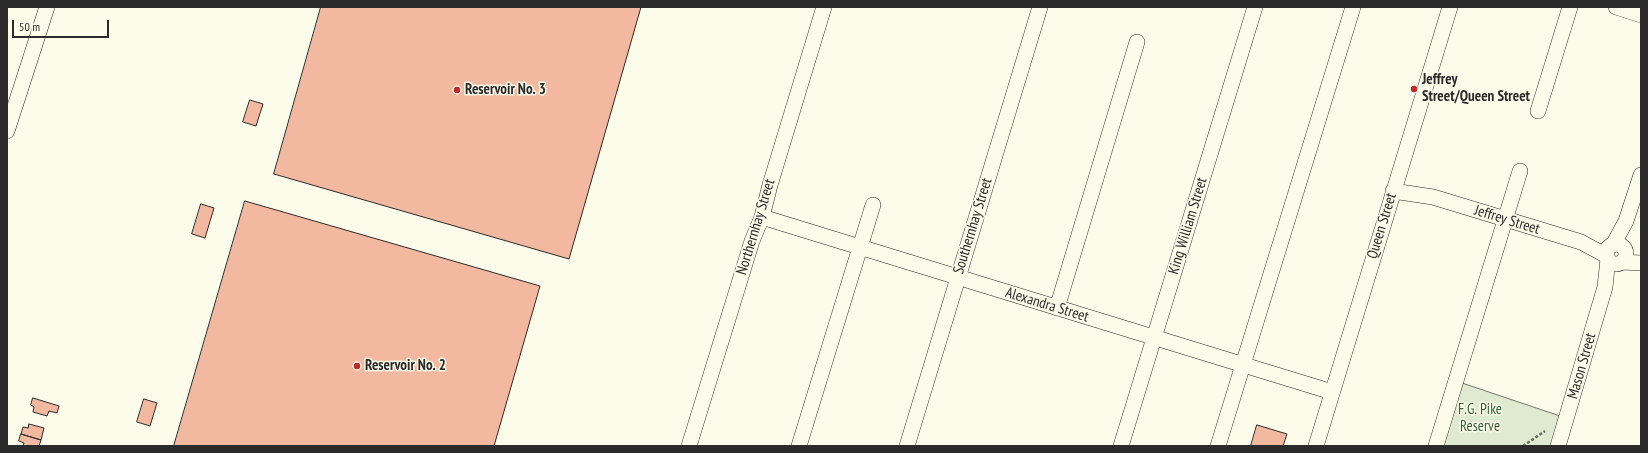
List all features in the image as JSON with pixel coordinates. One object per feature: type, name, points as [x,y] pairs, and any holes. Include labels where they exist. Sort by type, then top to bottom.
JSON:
[{"type":"street","points":[[7,131],[47,7]]},
{"type":"street","name":"Northernhay Street","points":[[689,446],[752,241],[762,217],[770,184],[824,7]]},
{"type":"street","name":"Southernhay Street","points":[[907,446],[1040,7]]},
{"type":"street","name":"King William Street","points":[[1121,446],[1255,7]]},
{"type":"street","points":[[1218,446],[1353,7]]},
{"type":"street","name":"Queen Street","points":[[1316,446],[1450,7]]},
{"type":"street","points":[[1538,111],[1570,7]]},
{"type":"street","points":[[1616,7],[1641,15]]},
{"type":"street","points":[[1057,308],[1137,42]]},
{"type":"street","points":[[1436,446],[1520,170]]},
{"type":"street","name":"Mason Street","points":[[1558,446],[1605,287],[1641,175]]},
{"type":"street","name":"Jeffrey Street","points":[[1395,186],[1581,242],[1641,262]]},
{"type":"street","points":[[799,446],[873,205]]},
{"type":"street","name":"Alexandra Street","points":[[762,217],[1332,392]]},
{"type":"street","name":"Jeffrey Street","points":[[1616,254],[1641,258]]},
{"type":"path","points":[[1523,446],[1545,431]]},
{"type":"green space","name":"F.G. Pike Reserve","points":[[1462,383],[1563,417],[1554,446],[1442,446]]},
{"type":"building","name":"Reservoir No. 3","points":[[321,7],[641,7],[569,259],[274,174]]},
{"type":"building","points":[[250,100],[263,104],[256,126],[243,122]]},
{"type":"building","name":"Reservoir No. 2","points":[[245,201],[540,286],[494,446],[174,446]]},
{"type":"building","points":[[201,204],[214,208],[205,238],[192,234]]},
{"type":"building","points":[[33,398],[59,406],[57,413],[49,411],[47,416],[33,412],[34,407],[31,405]]},
{"type":"building","points":[[144,399],[157,403],[150,426],[137,422]]},
{"type":"building","points":[[29,424],[44,428],[41,440],[21,434],[23,427],[28,428]]},
{"type":"building","points":[[1257,425],[1287,434],[1283,446],[1251,446]]},
{"type":"building","points":[[21,434],[41,440],[39,446],[23,446],[24,443],[19,441]]},
{"type":"place","name":"Jeffrey Street/Queen Street","points":[[1414,89]]},
{"type":"place","name":"Reservoir No. 3","points":[[457,90]]},
{"type":"place","name":"Reservoir No. 2","points":[[357,366]]}]
